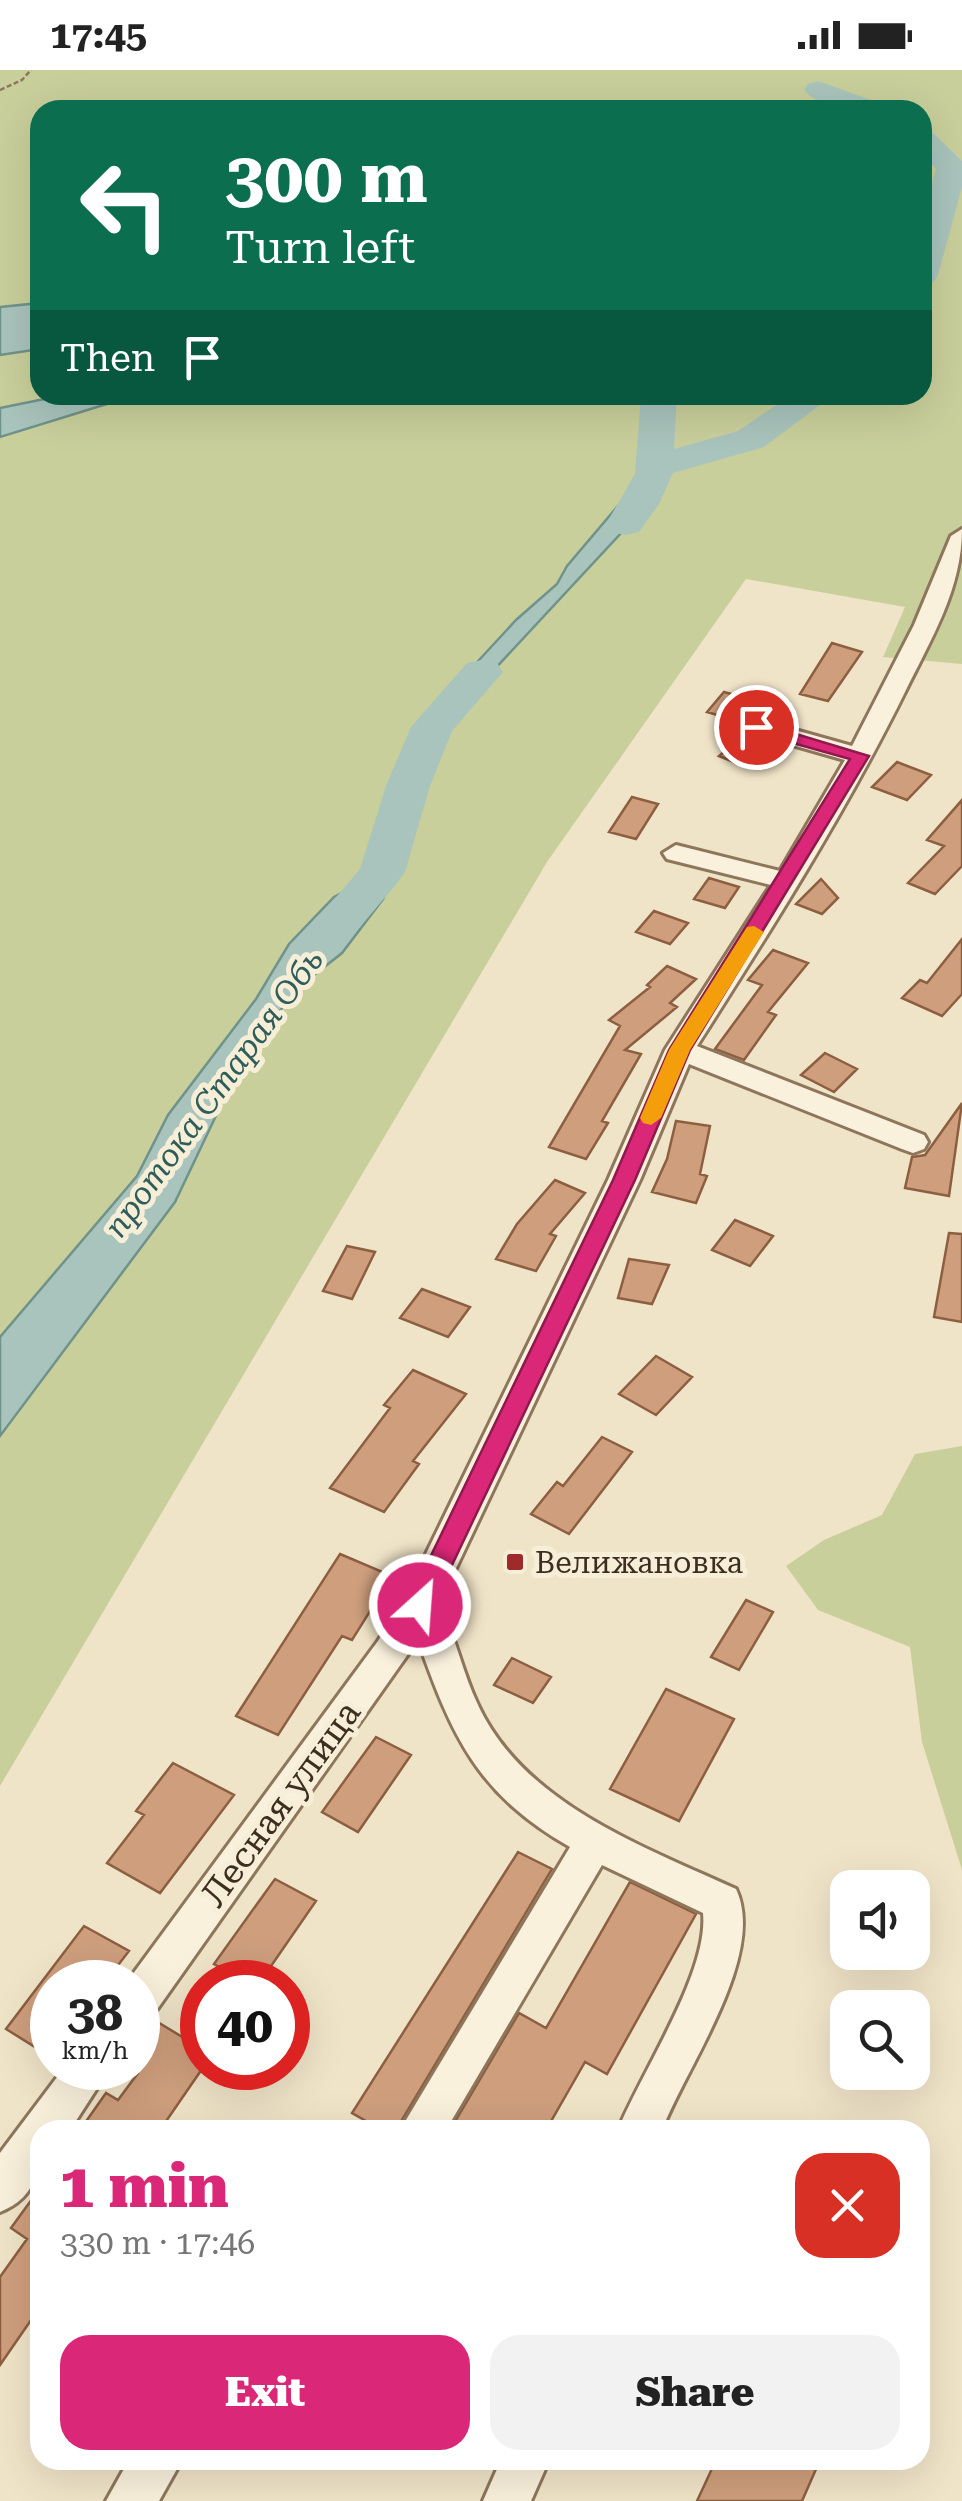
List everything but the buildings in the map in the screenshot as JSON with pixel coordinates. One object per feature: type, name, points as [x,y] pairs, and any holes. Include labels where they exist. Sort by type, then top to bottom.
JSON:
[{"type":"street","name":"Лесная улица","points":[[160,1971],[391,1652],[420,1605],[624,1180],[680,1050],[787,881],[860,756],[926,625],[962,536]]},
{"type":"street","points":[[756,727],[860,756]]},
{"type":"street","points":[[676,852],[787,881]]},
{"type":"street","points":[[680,1050],[913,1142]]},
{"type":"street","points":[[420,1605],[432,1625],[466,1719],[514,1785],[558,1821],[722,1902],[728,1919],[722,1952],[645,2120]]},
{"type":"street","points":[[428,2120],[594,1841]]},
{"type":"street","points":[[51,2120],[73,2090]]},
{"type":"street","points":[[0,2190],[30,2149]]},
{"type":"street","points":[[130,2501],[151,2470]]},
{"type":"street","points":[[507,2501],[520,2470]]},
{"type":"path","points":[[0,90],[22,80],[31,70]]},
{"type":"green space","points":[[0,70],[962,70],[962,664],[883,657],[905,607],[746,579],[547,862],[0,1786]]},
{"type":"green space","points":[[962,1446],[962,1870],[922,1742],[910,1647],[818,1610],[786,1566],[824,1540],[882,1515],[915,1454]]},
{"type":"water","points":[[30,304],[30,350],[0,355],[0,307]]},
{"type":"water","points":[[30,402],[30,405],[104,405],[0,437],[0,408]]},
{"type":"water","points":[[658,460],[668,462],[670,469],[650,502],[479,688],[432,727],[439,706],[456,685],[516,620],[557,584],[567,566],[617,507],[639,488],[650,466]]},
{"type":"water","points":[[382,872],[386,892],[383,899],[342,953],[299,987],[279,1012],[223,1101],[175,1202],[0,1436],[0,1337],[137,1176],[168,1115],[256,999],[289,944],[334,897]]},
{"type":"waterway","name":"протока Старая Обь","points":[[818,90],[845,100]]},
{"type":"waterway","name":"протока Старая Обь","points":[[932,148],[952,168],[932,239]]},
{"type":"waterway","name":"протока Старая Обь","points":[[625,524],[654,474],[658,405]]},
{"type":"waterway","name":"протока Старая Обь","points":[[659,465],[751,439],[800,405]]},
{"type":"waterway","name":"протока Старая Обь","points":[[332,930],[382,872],[408,786],[432,727],[482,672]]},
{"type":"slow traffic","points":[[651,1118],[704,1006],[754,932]]},
{"type":"place","name":"Велижановка","points":[[515,1562]]},
{"type":"route","points":[[420,1605],[624,1180],[680,1050],[860,756],[756,727]]}]
